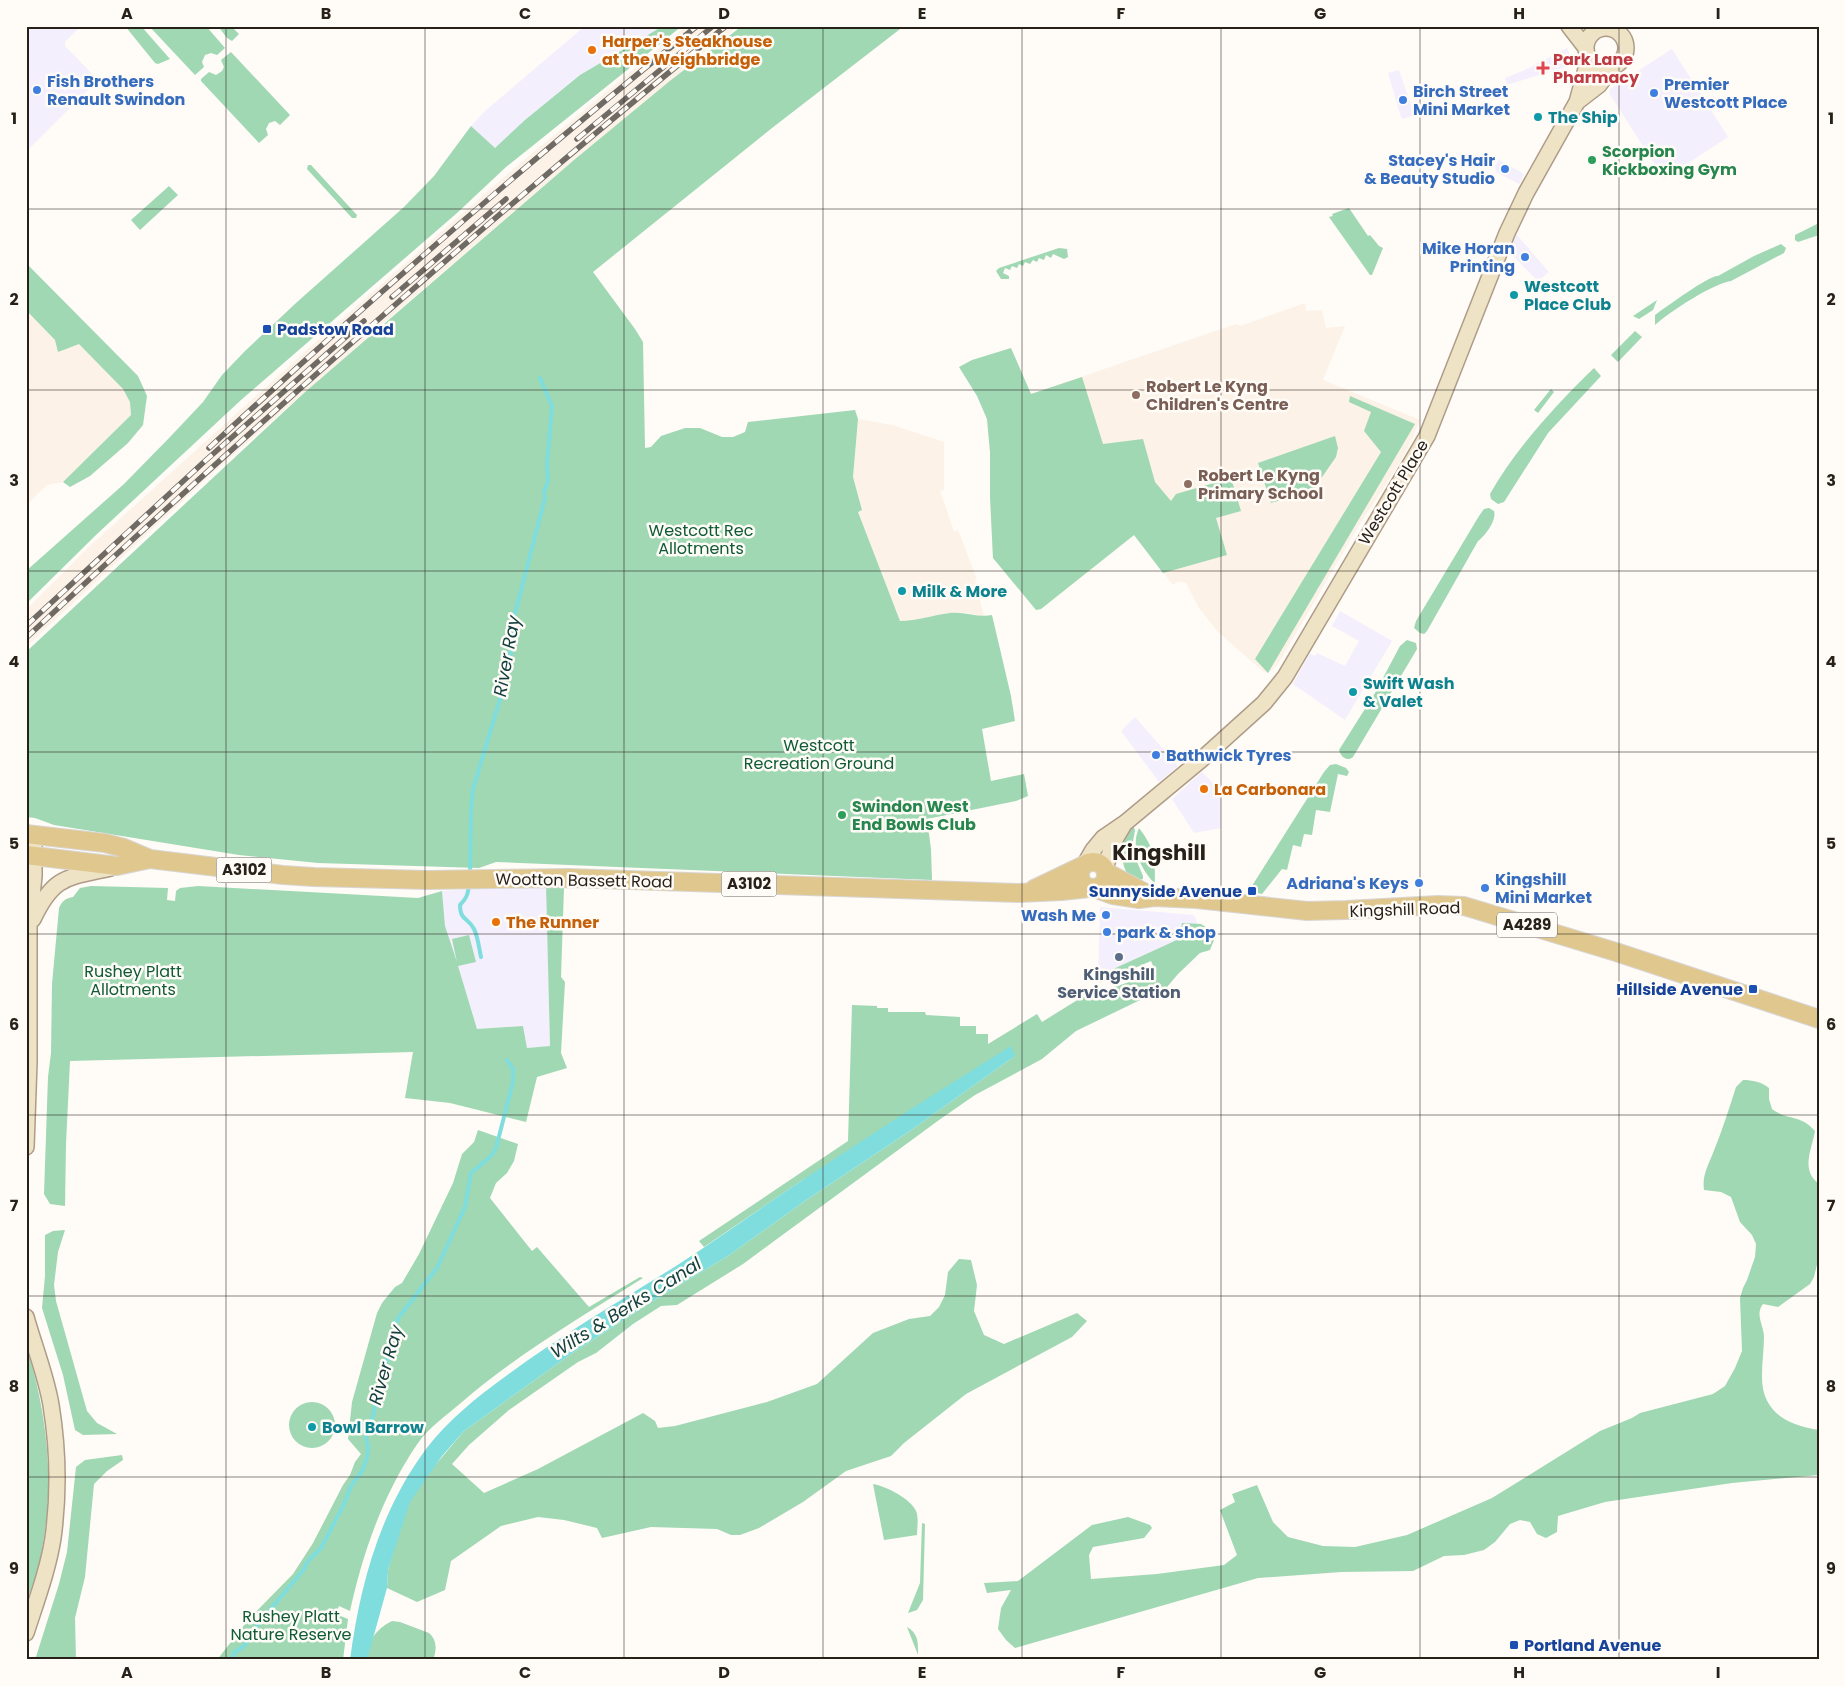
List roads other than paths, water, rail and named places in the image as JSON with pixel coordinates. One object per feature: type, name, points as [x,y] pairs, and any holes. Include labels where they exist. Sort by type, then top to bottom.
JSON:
[{"type":"main road","points":[[1569,26],[1597,66],[1613,66],[1623,57],[1626,51],[1626,43],[1616,31],[1602,27],[1591,35],[1588,53]]},
{"type":"main road","name":"Westcott Place","points":[[1084,865],[1103,838],[1184,776],[1264,703],[1286,677],[1426,436],[1513,220],[1577,102],[1588,53]]},
{"type":"main road","name":"Westcott Place","points":[[1577,102],[1599,86],[1613,66]]},
{"type":"main road","name":"Westcott Place","points":[[1106,871],[1113,843],[1125,823]]},
{"type":"main road","points":[[26,1147],[29,1062],[28,923],[30,834]]},
{"type":"main road","name":"Wootton Bassett Road","points":[[30,834],[105,843],[124,848],[150,859],[283,875],[360,879],[589,878],[1019,893],[1062,892],[1092,888]]},
{"type":"main road","name":"Wootton Bassett Road","points":[[30,855],[117,866],[150,859]]},
{"type":"main road","points":[[1092,861],[1101,864],[1106,871],[1106,878],[1103,884],[1092,888],[1081,880],[1080,872],[1084,865],[1092,861]]},
{"type":"main road","name":"Wootton Bassett Road","points":[[1019,893],[1038,888],[1084,865]]},
{"type":"main road","points":[[28,923],[43,899],[56,884],[78,875],[117,866]]},
{"type":"main road","name":"Kingshill Road","points":[[1106,871],[1154,897]]},
{"type":"main road","name":"Kingshill Road","points":[[1092,888],[1139,899],[1154,897],[1210,900],[1307,911],[1438,905],[1464,906],[1616,952],[1819,1019]]},
{"type":"main road","points":[[26,1317],[44,1373],[51,1405],[57,1468],[53,1539],[42,1583],[26,1633]]},
{"type":"water","name":"Wilts & Berks Canal","points":[[1011,1046],[1015,1056],[910,1131],[805,1201],[728,1256],[656,1299],[571,1354],[464,1431],[442,1456],[410,1502],[388,1570],[387,1588],[367,1660],[350,1660],[366,1576],[384,1523],[410,1473],[426,1449],[453,1419],[473,1401],[526,1361],[676,1266],[853,1147]]},
{"type":"waterway","name":"River Ray","points":[[470,875],[473,789],[506,679],[511,654],[512,625],[548,481],[547,465],[552,406],[540,378]]},
{"type":"waterway","name":"River Ray","points":[[469,884],[467,896],[460,905],[460,910],[461,914],[474,929],[481,957]]},
{"type":"waterway","name":"River Ray","points":[[231,1660],[235,1652],[244,1646],[259,1623],[304,1569],[308,1561],[321,1548],[344,1504],[351,1486],[362,1471],[367,1458],[366,1436],[396,1323],[437,1268],[465,1207],[471,1173],[491,1156],[496,1148],[513,1082],[513,1069],[507,1060]]},
{"type":"railway","points":[[209,448],[328,339],[449,233],[572,128],[697,26]]},
{"type":"railway","points":[[577,139],[713,26]]},
{"type":"railway","points":[[26,638],[197,481],[371,326],[547,174],[726,26]]},
{"type":"railway","points":[[392,297],[506,199]]},
{"type":"railway","points":[[26,626],[205,461],[364,321]]},
{"type":"place","name":"Harper's Steakhouse at the Weighbridge","points":[[592,50]]},
{"type":"place","name":"Park Lane Pharmacy","points":[[1543,68]]},
{"type":"place","name":"Fish Brothers Renault Swindon","points":[[37,90]]},
{"type":"place","name":"Premier Westcott Place","points":[[1654,93]]},
{"type":"place","name":"Birch Street Mini Market","points":[[1403,100]]},
{"type":"place","name":"The Ship","points":[[1538,117]]},
{"type":"place","name":"Scorpion Kickboxing Gym","points":[[1592,160]]},
{"type":"place","name":"Stacey's Hair & Beauty Studio","points":[[1505,169]]},
{"type":"place","name":"Mike Horan Printing","points":[[1525,257]]},
{"type":"place","name":"Westcott Place Club","points":[[1514,295]]},
{"type":"place","name":"Padstow Road","points":[[267,329]]},
{"type":"place","name":"Robert Le Kyng Children's Centre","points":[[1136,395]]},
{"type":"place","name":"Robert Le Kyng Primary School","points":[[1188,484]]},
{"type":"place","name":"Milk & More","points":[[902,591]]},
{"type":"place","name":"Swift Wash & Valet","points":[[1353,692]]},
{"type":"place","name":"Bathwick Tyres","points":[[1156,755]]},
{"type":"place","name":"La Carbonara","points":[[1204,789]]},
{"type":"place","name":"Swindon West End Bowls Club","points":[[842,815]]},
{"type":"place","name":"Adriana's Keys","points":[[1419,883]]},
{"type":"place","name":"Kingshill Mini Market","points":[[1485,888]]},
{"type":"place","name":"Sunnyside Avenue","points":[[1252,891]]},
{"type":"place","name":"Wash Me","points":[[1106,915]]},
{"type":"place","name":"The Runner","points":[[496,922]]},
{"type":"place","name":"park & shop","points":[[1107,932]]},
{"type":"place","name":"Kingshill Service Station","points":[[1119,957]]},
{"type":"place","name":"Hillside Avenue","points":[[1753,989]]},
{"type":"place","name":"Bowl Barrow","points":[[312,1427]]},
{"type":"place","name":"Portland Avenue","points":[[1514,1645]]},
{"type":"district","name":"Kingshill","points":[[1159,853]]},
{"type":"park label","name":"Westcott Rec Allotments","points":[[701,539]]},
{"type":"park label","name":"Westcott Recreation Ground","points":[[819,754]]},
{"type":"park label","name":"Rushey Platt Allotments","points":[[133,980]]},
{"type":"park label","name":"Rushey Platt Nature Reserve","points":[[291,1625]]}]
